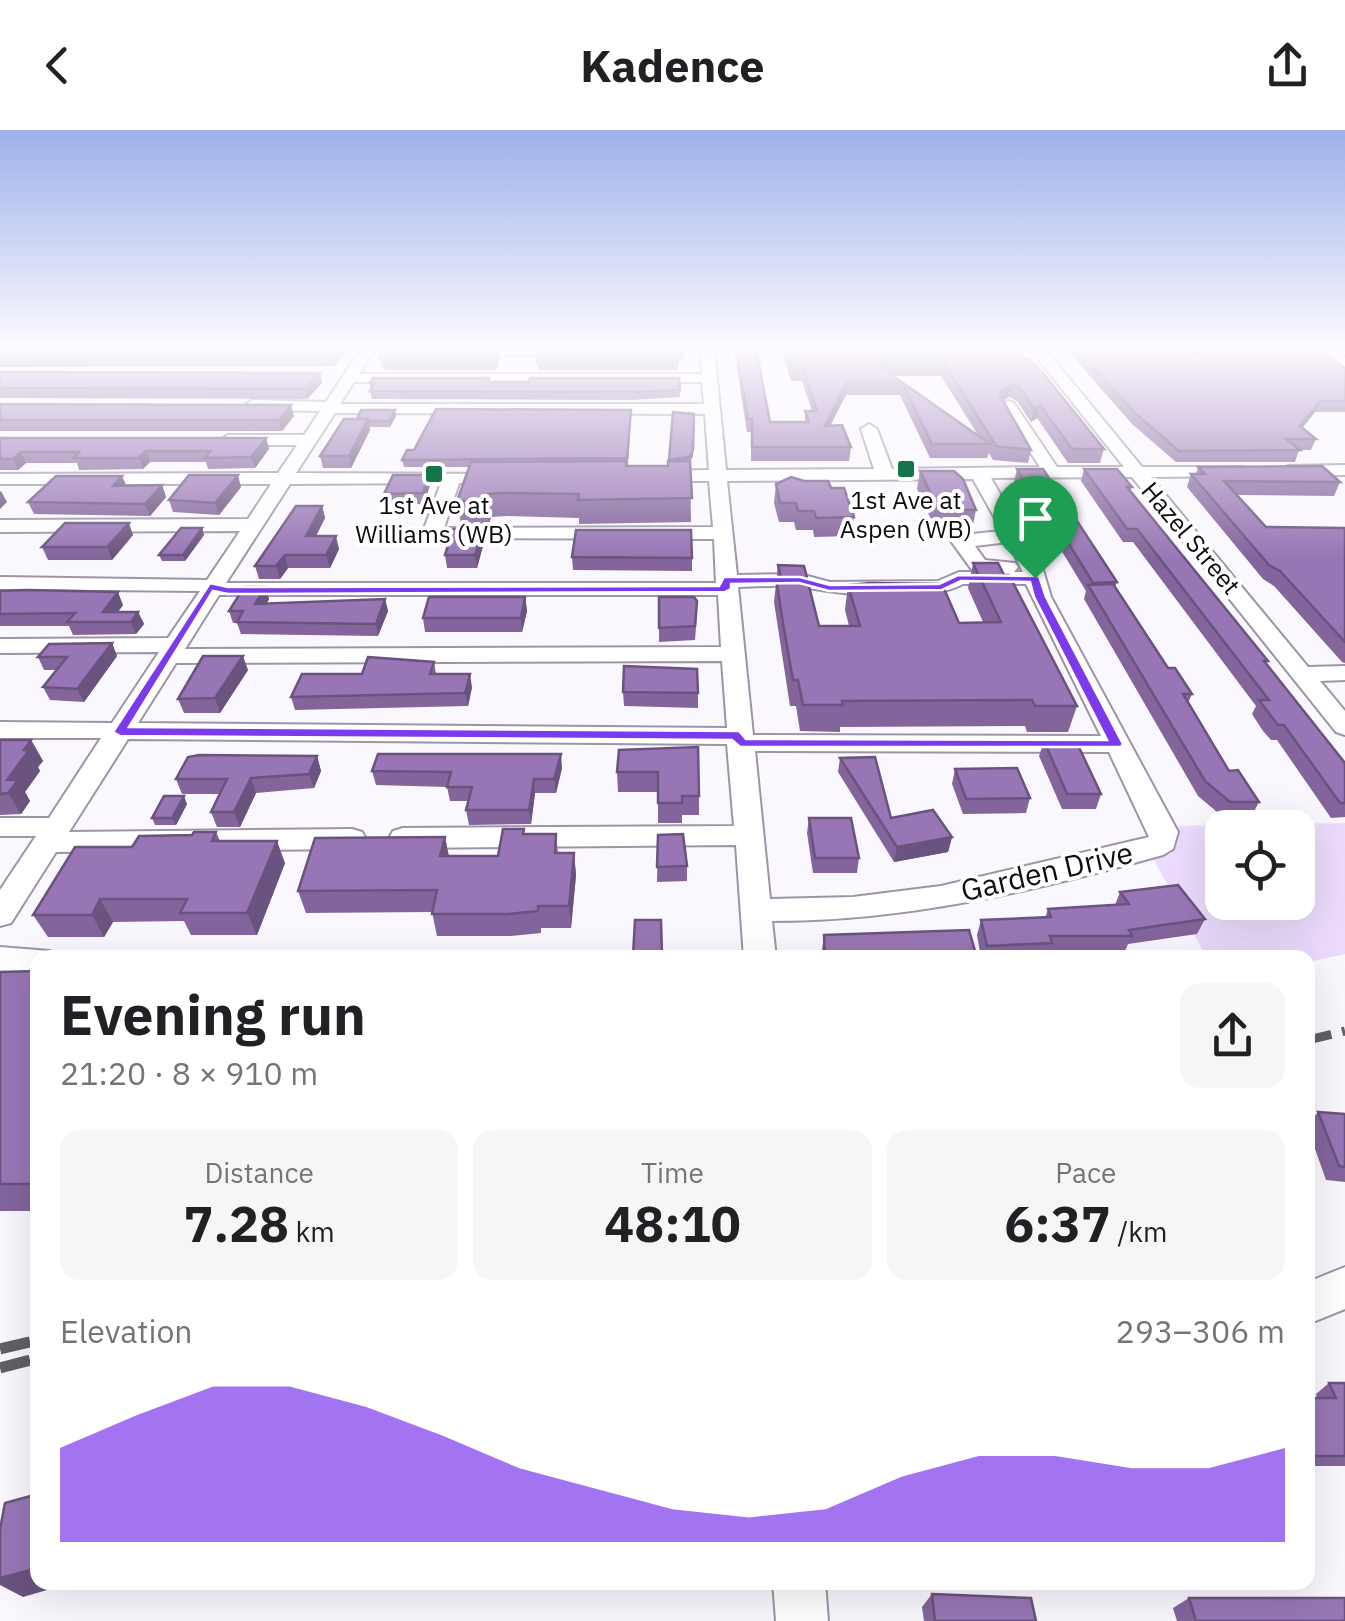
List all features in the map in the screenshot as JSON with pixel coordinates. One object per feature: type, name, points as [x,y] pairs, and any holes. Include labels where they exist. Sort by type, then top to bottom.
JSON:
[{"type":"street","points":[[0,915],[321,419]]},
{"type":"street","points":[[714,419],[725,585],[759,950]]},
{"type":"street","points":[[1016,419],[1052,473]]},
{"type":"street","name":"Hazel Street","points":[[1093,419],[1345,727]]},
{"type":"street","points":[[869,429],[885,474]]},
{"type":"street","points":[[212,440],[308,440]]},
{"type":"street","points":[[626,476],[1345,470]]},
{"type":"street","name":"Garden Drive","points":[[756,910],[839,910],[913,902],[1029,879],[1153,848],[1163,842],[1164,832],[979,473]]},
{"type":"street","points":[[452,478],[432,534],[721,533]]},
{"type":"street","points":[[0,479],[529,478]]},
{"type":"street","points":[[0,526],[250,524]]},
{"type":"street","points":[[1014,536],[961,541],[980,566],[1033,572]]},
{"type":"street","points":[[0,582],[189,582],[228,590],[725,585],[800,580],[829,588],[867,588],[942,587],[958,578],[1033,572]]},
{"type":"street","points":[[0,646],[732,654]]},
{"type":"street","points":[[1302,674],[1345,673]]},
{"type":"street","points":[[0,730],[1116,744]]},
{"type":"street","points":[[0,826],[52,834],[750,835]]},
{"type":"street","points":[[0,959],[30,960]]},
{"type":"street","points":[[1315,1300],[1345,1288]]},
{"type":"street","points":[[800,1590],[802,1621]]},
{"type":"shaded area","points":[[1345,823],[1345,954],[1315,960],[1315,950],[1202,950],[1153,858],[1170,854],[1178,842],[1171,826],[1205,825],[1205,920],[1315,920],[1315,824]]},
{"type":"building","points":[[0,419],[280,419],[279,420]]},
{"type":"building","points":[[344,419],[368,419],[349,456],[320,456]]},
{"type":"building","points":[[431,419],[630,419],[627,458],[402,460],[407,450],[414,450]]},
{"type":"building","points":[[672,419],[694,419],[693,450],[689,457],[669,460]]},
{"type":"building","points":[[748,419],[769,419],[770,422],[809,422],[808,419],[829,419],[825,426],[842,425],[851,447],[752,447],[752,419]]},
{"type":"building","points":[[920,419],[954,419],[990,444],[932,444]]},
{"type":"building","points":[[979,419],[1013,419],[1031,450],[996,446]]},
{"type":"building","points":[[1050,419],[1080,419],[1104,449],[1072,449]]},
{"type":"building","points":[[1141,419],[1306,419],[1300,426],[1316,439],[1286,439],[1300,450],[1179,451]]},
{"type":"building","points":[[0,438],[266,438],[251,457],[205,458],[210,451],[146,451],[139,458],[74,458],[79,452],[21,452],[13,459],[0,459]]},
{"type":"building","points":[[626,461],[626,466],[668,466],[668,461],[690,461],[692,498],[578,500],[579,494],[504,493],[488,494],[486,500],[457,501],[471,462]]},
{"type":"building","points":[[1322,466],[1340,482],[1224,481],[1266,527],[1345,528],[1345,642],[1280,571],[1269,565],[1191,474],[1205,474],[1198,467]]},
{"type":"building","points":[[1017,469],[1043,469],[1117,582],[1093,583],[1037,492],[1030,491]]},
{"type":"building","points":[[1084,469],[1117,469],[1132,487],[1127,487],[1268,661],[1264,661],[1345,763],[1345,803],[1340,803],[1284,725],[1278,725],[1271,716],[1259,700],[1269,700],[1137,529],[1127,529]]},
{"type":"building","points":[[920,471],[954,471],[963,479],[976,510],[938,509]]},
{"type":"building","points":[[189,475],[238,475],[215,503],[169,500]]},
{"type":"building","points":[[393,475],[428,475],[423,493],[384,494]]},
{"type":"building","points":[[56,476],[122,476],[113,486],[162,485],[145,504],[28,502]]},
{"type":"building","points":[[791,477],[828,481],[831,488],[844,488],[854,517],[816,518],[814,511],[798,511],[796,503],[780,503],[776,484]]},
{"type":"building","points":[[296,506],[322,506],[306,536],[336,536],[326,555],[285,555],[276,566],[255,566]]},
{"type":"building","points":[[65,523],[129,523],[107,547],[42,547]]},
{"type":"building","points":[[181,528],[202,528],[183,555],[159,555]]},
{"type":"building","points":[[453,529],[483,529],[475,555],[445,555]]},
{"type":"building","points":[[576,530],[691,530],[692,558],[572,557]]},
{"type":"building","points":[[973,563],[998,563],[1004,575],[1009,575],[1077,706],[1035,706],[1032,700],[842,701],[843,705],[803,705],[798,680],[793,680],[776,578],[781,578],[778,565],[804,566],[819,626],[860,626],[848,585],[870,583],[942,584],[959,623],[1001,622]]},
{"type":"building","points":[[1113,584],[1168,668],[1175,668],[1192,694],[1183,694],[1229,771],[1238,770],[1259,802],[1230,802],[1205,781],[1088,585]]},
{"type":"building","points":[[244,587],[265,587],[255,604],[385,599],[376,624],[237,622],[243,611],[229,611]]},
{"type":"building","points":[[0,591],[118,592],[103,612],[138,612],[131,622],[67,622],[75,613],[0,614]]},
{"type":"building","points":[[429,597],[525,597],[521,618],[423,618]]},
{"type":"building","points":[[659,597],[694,597],[695,626],[659,628]]},
{"type":"building","points":[[112,643],[77,689],[43,687],[67,657],[38,657],[49,644]]},
{"type":"building","points":[[203,656],[243,656],[215,698],[178,699]]},
{"type":"building","points":[[368,657],[434,662],[430,674],[470,674],[465,693],[291,697],[302,674],[362,674]]},
{"type":"building","points":[[624,666],[697,669],[698,693],[623,692]]},
{"type":"building","points":[[0,740],[31,740],[24,750],[29,750],[7,780],[18,780],[8,793],[0,794]]},
{"type":"building","points":[[1044,741],[1076,741],[1101,794],[1067,794]]},
{"type":"building","points":[[698,747],[699,796],[682,796],[682,803],[658,803],[658,772],[617,772],[619,750]]},
{"type":"building","points":[[378,754],[561,754],[554,779],[534,779],[529,810],[466,810],[472,787],[447,787],[451,772],[372,771]]},
{"type":"building","points":[[317,756],[309,774],[251,778],[234,812],[211,812],[227,779],[176,779],[188,757]]},
{"type":"building","points":[[875,757],[891,818],[933,810],[952,837],[897,847],[840,758]]},
{"type":"building","points":[[1017,768],[1030,798],[966,799],[955,769]]},
{"type":"building","points":[[164,796],[184,796],[172,818],[152,818]]},
{"type":"building","points":[[809,818],[851,818],[859,858],[815,858]]},
{"type":"building","points":[[503,829],[524,829],[523,834],[556,834],[555,853],[574,853],[569,906],[538,906],[538,911],[507,914],[432,914],[437,890],[298,891],[315,838],[445,837],[440,856],[498,856]]},
{"type":"building","points":[[216,832],[212,841],[277,841],[247,913],[180,913],[187,899],[100,899],[92,915],[33,915],[75,847],[132,847],[139,836]]},
{"type":"building","points":[[683,834],[687,866],[657,867],[658,835]]},
{"type":"building","points":[[1178,885],[1205,919],[1129,930],[1132,936],[1050,936],[1052,943],[987,946],[981,920],[1051,917],[1048,909],[1129,904],[1120,892]]},
{"type":"building","points":[[635,920],[661,920],[662,950],[633,950]]},
{"type":"building","points":[[969,930],[975,950],[825,950],[824,935]]},
{"type":"building","points":[[30,971],[30,1184],[0,1184],[0,972]]},
{"type":"building","points":[[1318,1112],[1345,1114],[1345,1167],[1339,1166]]},
{"type":"building","points":[[1329,1383],[1345,1383],[1345,1456],[1315,1456],[1315,1398],[1336,1398]]},
{"type":"building","points":[[30,1496],[30,1570],[0,1578],[0,1529],[5,1503]]},
{"type":"building","points":[[932,1594],[1031,1598],[1036,1621],[935,1621]]},
{"type":"building","points":[[1189,1598],[1345,1598],[1345,1621],[1196,1621]]},
{"type":"railway","points":[[1315,1038],[1345,1031]]},
{"type":"railway","points":[[0,1349],[30,1342]]},
{"type":"railway","points":[[0,1368],[30,1360]]},
{"type":"place","name":"1st Ave at Aspen (WB)","points":[[906,469]]},
{"type":"place","name":"1st Ave at Williams (WB)","points":[[434,474]]},
{"type":"route","points":[[958,578],[1035,578],[1040,597],[1116,744],[740,743],[739,736],[120,732],[210,586],[228,590],[725,589],[724,581],[800,580],[829,588],[942,587],[958,578]]}]
